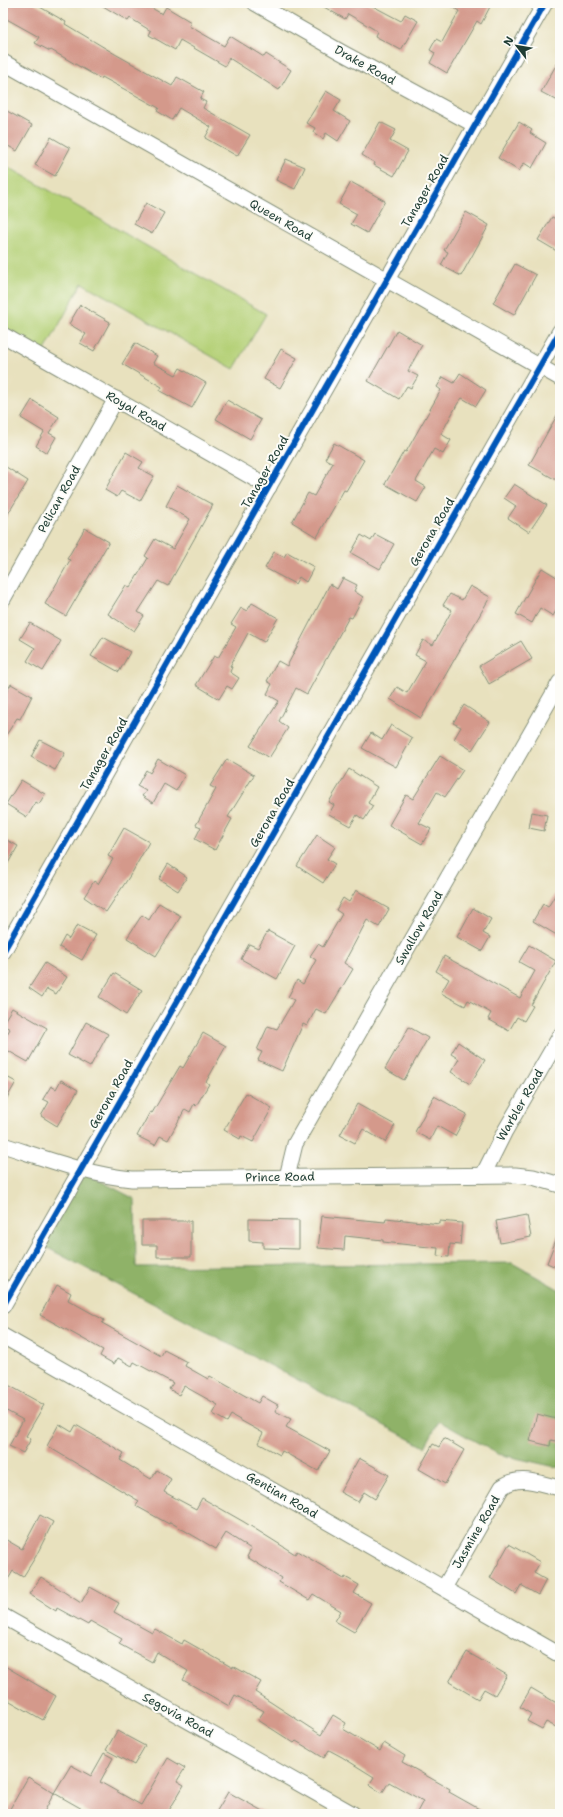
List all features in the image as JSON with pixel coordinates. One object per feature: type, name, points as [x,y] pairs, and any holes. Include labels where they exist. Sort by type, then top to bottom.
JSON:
[{"type":"street","name":"Drake Road","points":[[255,3],[475,124]]},
{"type":"street","name":"Tanager Road","points":[[3,952],[544,3]]},
{"type":"street","name":"Queen Road","points":[[3,62],[560,378]]},
{"type":"street","name":"Gerona Road","points":[[3,1306],[560,331]]},
{"type":"street","name":"Royal Road","points":[[3,335],[269,487]]},
{"type":"street","name":"Pelican Road","points":[[3,599],[116,400]]},
{"type":"street","name":"Swallow Road","points":[[287,1177],[295,1144],[560,682]]},
{"type":"street","name":"Warbler Road","points":[[483,1175],[505,1132],[560,1036]]},
{"type":"street","name":"Prince Road","points":[[3,1145],[80,1171],[104,1176],[132,1179],[514,1175],[533,1177],[560,1185]]},
{"type":"street","name":"Gentian Road","points":[[3,1336],[560,1655]]},
{"type":"street","name":"Jasmine Road","points":[[444,1588],[502,1487],[510,1481],[520,1479],[560,1488]]},
{"type":"street","name":"Segovia Road","points":[[3,1616],[353,1814]]},
{"type":"green space","points":[[3,164],[266,314],[234,369],[82,283],[43,354],[3,334]]},
{"type":"green space","points":[[79,1170],[135,1199],[136,1267],[512,1263],[560,1290],[560,1468],[498,1454],[439,1421],[425,1447],[42,1245]]},
{"type":"building","points":[[3,3],[33,3],[66,22],[65,24],[115,54],[172,86],[177,77],[204,92],[200,99],[206,102],[203,108],[250,135],[237,156],[205,138],[211,127],[179,108],[172,120],[157,111],[159,108],[102,77],[101,79],[51,50],[50,51],[35,43],[39,37],[3,17]]},
{"type":"building","points":[[98,3],[143,3],[162,14],[166,7],[191,22],[189,26],[224,46],[230,36],[264,57],[266,54],[291,70],[279,90],[229,58],[225,66],[180,40],[175,50],[149,35],[151,31],[130,18],[128,21]]},
{"type":"building","points":[[317,3],[367,3],[401,21],[405,14],[418,21],[401,50],[375,36],[377,31],[348,14],[345,19]]},
{"type":"building","points":[[445,3],[492,3],[481,24],[477,21],[447,73],[430,63],[435,53],[430,50],[436,39],[442,42],[459,11]]},
{"type":"building","points":[[560,58],[560,102],[541,92]]},
{"type":"building","points":[[326,91],[341,100],[334,111],[350,121],[338,141],[326,133],[323,139],[313,132],[315,128],[306,123]]},
{"type":"building","points":[[7,111],[32,125],[17,151],[3,143],[3,118]]},
{"type":"building","points":[[380,122],[396,130],[390,141],[408,151],[394,176],[374,165],[375,163],[362,155]]},
{"type":"building","points":[[519,122],[532,130],[530,133],[546,143],[532,168],[524,163],[519,171],[498,158]]},
{"type":"building","points":[[51,137],[70,148],[55,176],[35,165]]},
{"type":"building","points":[[286,159],[305,167],[295,189],[276,180]]},
{"type":"building","points":[[351,182],[385,201],[367,233],[351,224],[357,214],[339,204]]},
{"type":"building","points":[[146,203],[164,213],[152,234],[134,224]]},
{"type":"building","points":[[466,212],[489,225],[461,276],[441,265],[448,252],[444,250]]},
{"type":"building","points":[[552,217],[560,221],[560,253],[538,240]]},
{"type":"building","points":[[515,264],[536,275],[514,315],[493,303]]},
{"type":"building","points":[[80,305],[110,322],[94,351],[80,343],[86,334],[69,324]]},
{"type":"building","points":[[397,330],[422,345],[408,371],[418,376],[411,388],[407,386],[399,399],[368,381]]},
{"type":"building","points":[[135,343],[157,356],[153,363],[176,375],[180,368],[206,383],[192,408],[160,391],[162,387],[122,364]]},
{"type":"building","points":[[281,349],[297,358],[280,388],[264,379]]},
{"type":"building","points":[[460,373],[486,390],[476,406],[462,398],[458,403],[441,434],[451,440],[443,454],[434,449],[416,481],[426,487],[417,502],[385,484],[404,451],[406,452],[441,390],[437,387],[443,377],[454,383]]},
{"type":"building","points":[[32,400],[59,417],[49,433],[56,437],[47,453],[36,446],[44,432],[21,418]]},
{"type":"building","points":[[227,400],[261,420],[250,439],[216,419]]},
{"type":"building","points":[[560,410],[560,482],[529,465]]},
{"type":"building","points":[[334,443],[364,460],[346,491],[344,490],[317,537],[292,522],[308,493],[314,496],[333,463],[325,459]]},
{"type":"building","points":[[126,452],[143,462],[139,468],[154,476],[140,501],[121,491],[117,497],[105,490]]},
{"type":"building","points":[[3,465],[28,481],[3,522]]},
{"type":"building","points":[[514,484],[547,505],[529,532],[508,518],[516,506],[504,498]]},
{"type":"building","points":[[177,485],[213,505],[168,586],[158,581],[138,612],[144,616],[134,631],[108,614],[126,585],[130,588],[148,558],[145,556],[155,539],[173,549],[190,519],[166,506]]},
{"type":"building","points":[[85,528],[109,542],[66,616],[45,604],[70,560],[67,559]]},
{"type":"building","points":[[375,534],[394,544],[380,569],[351,553],[361,535],[371,541]]},
{"type":"building","points":[[274,552],[284,557],[287,552],[314,567],[306,582],[299,577],[295,584],[265,568]]},
{"type":"building","points":[[542,568],[560,579],[560,604],[553,616],[540,608],[532,623],[516,614]]},
{"type":"building","points":[[343,578],[357,585],[354,591],[363,597],[352,618],[349,617],[307,694],[296,688],[279,721],[288,728],[269,758],[250,746],[279,701],[267,694],[272,684],[267,681],[278,661],[287,666],[330,584],[337,589]]},
{"type":"building","points":[[470,586],[490,597],[421,718],[390,699],[397,687],[407,693],[426,661],[415,655],[423,640],[433,645],[452,610],[443,605],[450,594],[462,600]]},
{"type":"building","points":[[252,603],[278,618],[264,642],[248,633],[230,666],[232,667],[230,672],[239,678],[232,689],[227,686],[219,699],[196,685],[214,656],[218,658],[236,627],[231,624],[241,608],[247,611]]},
{"type":"building","points":[[30,623],[61,641],[43,671],[27,661],[35,648],[20,639]]},
{"type":"building","points":[[103,637],[130,652],[119,672],[91,656]]},
{"type":"building","points":[[521,641],[532,659],[489,684],[479,666]]},
{"type":"building","points":[[11,684],[32,696],[20,719],[17,718],[3,740],[3,698]]},
{"type":"building","points":[[464,705],[490,722],[472,750],[454,739],[461,727],[453,723]]},
{"type":"building","points":[[391,725],[412,738],[396,767],[362,748],[371,733],[382,740]]},
{"type":"building","points":[[40,740],[65,753],[55,770],[31,757]]},
{"type":"building","points":[[440,756],[463,770],[445,797],[437,792],[419,823],[431,829],[422,844],[389,825],[406,795],[413,799]]},
{"type":"building","points":[[158,759],[185,775],[176,791],[164,784],[153,803],[142,796],[146,791],[137,786],[146,770],[150,773]]},
{"type":"building","points":[[227,759],[254,775],[228,817],[232,819],[215,850],[195,839],[201,827],[196,825],[216,789],[210,786]]},
{"type":"building","points":[[349,769],[377,787],[368,803],[373,806],[364,820],[357,815],[350,826],[329,814],[334,805],[329,802]]},
{"type":"building","points":[[21,780],[45,794],[39,804],[36,802],[27,817],[6,804]]},
{"type":"building","points":[[532,812],[547,815],[544,831],[529,828]]},
{"type":"building","points":[[124,828],[149,842],[133,871],[106,912],[84,897],[94,881],[98,884],[113,859],[108,856]]},
{"type":"building","points":[[317,835],[335,847],[327,859],[335,864],[323,883],[297,866]]},
{"type":"building","points":[[3,838],[18,846],[3,872]]},
{"type":"building","points":[[168,864],[187,877],[178,891],[159,879]]},
{"type":"building","points":[[560,887],[560,937],[533,921],[543,904],[548,907]]},
{"type":"building","points":[[356,890],[389,909],[379,927],[367,920],[344,963],[353,969],[326,1014],[316,1009],[307,1026],[303,1024],[282,1071],[258,1060],[262,1052],[257,1050],[268,1026],[277,1029],[294,1000],[288,997],[297,980],[303,984],[316,960],[310,956],[318,944],[323,947],[342,914],[336,910],[343,898],[349,902]]},
{"type":"building","points":[[159,903],[181,916],[156,956],[127,938],[142,915],[149,920]]},
{"type":"building","points":[[473,908],[491,919],[483,933],[490,937],[482,951],[457,937]]},
{"type":"building","points":[[77,925],[96,935],[82,960],[59,947],[65,936],[69,939]]},
{"type":"building","points":[[268,931],[295,946],[277,979],[241,959],[249,944],[258,948]]},
{"type":"building","points":[[529,945],[556,961],[531,1005],[533,1006],[524,1021],[517,1017],[509,1031],[488,1019],[491,1013],[468,1000],[465,1006],[441,993],[449,979],[436,971],[444,956],[520,998],[535,971],[519,962]]},
{"type":"building","points":[[45,963],[67,977],[56,994],[47,989],[42,997],[29,988]]},
{"type":"building","points":[[114,973],[142,990],[126,1015],[99,997]]},
{"type":"building","points":[[12,1008],[47,1028],[28,1062],[3,1048],[3,1041],[10,1029],[3,1025],[3,1023]]},
{"type":"building","points":[[86,1022],[108,1034],[90,1067],[68,1055]]},
{"type":"building","points":[[409,1027],[428,1038],[404,1080],[385,1069]]},
{"type":"building","points":[[203,1033],[226,1046],[206,1082],[209,1084],[196,1106],[194,1104],[190,1112],[185,1109],[168,1140],[160,1136],[155,1145],[137,1136],[150,1112],[152,1113],[180,1066],[183,1068]]},
{"type":"building","points":[[458,1042],[485,1060],[470,1084],[451,1072],[459,1059],[451,1054]]},
{"type":"building","points":[[3,1075],[16,1082],[3,1105]]},
{"type":"building","points":[[61,1080],[78,1090],[57,1126],[41,1116],[49,1102],[43,1099],[51,1086],[56,1089]]},
{"type":"building","points":[[246,1093],[272,1108],[253,1142],[241,1136],[240,1139],[224,1130]]},
{"type":"building","points":[[434,1096],[467,1114],[455,1136],[437,1126],[430,1140],[415,1132]]},
{"type":"building","points":[[357,1104],[395,1125],[385,1142],[363,1129],[355,1143],[340,1135]]},
{"type":"building","points":[[527,1215],[531,1237],[500,1243],[496,1221]]},
{"type":"building","points":[[322,1216],[385,1222],[386,1218],[440,1224],[440,1221],[462,1223],[460,1245],[450,1244],[449,1257],[437,1256],[438,1248],[345,1236],[344,1250],[318,1248]]},
{"type":"building","points":[[249,1219],[299,1220],[299,1249],[263,1248],[263,1242],[249,1241]]},
{"type":"building","points":[[142,1221],[191,1221],[191,1257],[157,1257],[157,1245],[142,1245]]},
{"type":"building","points":[[560,1232],[560,1269],[547,1263]]},
{"type":"building","points":[[57,1285],[71,1293],[68,1300],[104,1320],[102,1323],[161,1356],[164,1350],[187,1362],[185,1366],[208,1379],[210,1376],[258,1403],[262,1396],[278,1405],[275,1411],[291,1419],[286,1427],[330,1451],[318,1471],[282,1451],[280,1455],[258,1443],[263,1433],[231,1415],[227,1422],[213,1414],[218,1405],[184,1386],[179,1395],[169,1389],[173,1383],[134,1362],[132,1366],[118,1358],[114,1364],[100,1356],[103,1350],[40,1315]]},
{"type":"building","points":[[3,1382],[44,1405],[26,1436],[31,1439],[23,1453],[9,1446],[23,1420],[3,1409]]},
{"type":"building","points":[[537,1414],[560,1420],[560,1442],[551,1440],[550,1446],[530,1441]]},
{"type":"building","points":[[59,1424],[72,1432],[76,1425],[124,1453],[120,1460],[151,1479],[157,1470],[171,1479],[164,1492],[196,1509],[202,1498],[295,1554],[297,1551],[344,1579],[345,1577],[359,1585],[354,1593],[371,1603],[354,1632],[335,1621],[341,1611],[313,1594],[309,1600],[279,1582],[281,1578],[247,1557],[251,1549],[226,1533],[216,1549],[170,1522],[169,1524],[136,1506],[139,1501],[47,1446]]},
{"type":"building","points":[[444,1438],[464,1450],[445,1484],[419,1469],[433,1444],[439,1447]]},
{"type":"building","points":[[359,1458],[389,1475],[375,1499],[364,1492],[358,1502],[340,1492]]},
{"type":"building","points":[[40,1515],[53,1522],[36,1556],[23,1577],[13,1571],[3,1588],[3,1538],[22,1549]]},
{"type":"building","points":[[509,1544],[540,1562],[534,1573],[546,1580],[538,1595],[521,1585],[516,1594],[490,1578]]},
{"type":"building","points":[[41,1577],[81,1603],[90,1587],[119,1603],[114,1612],[152,1633],[155,1629],[182,1644],[184,1640],[233,1668],[233,1666],[261,1682],[255,1692],[321,1735],[333,1715],[346,1723],[343,1729],[380,1751],[384,1743],[405,1756],[402,1762],[450,1789],[449,1792],[488,1814],[416,1814],[423,1801],[389,1782],[382,1793],[369,1785],[374,1777],[342,1757],[329,1750],[324,1758],[296,1741],[294,1743],[258,1720],[264,1711],[235,1695],[229,1706],[183,1680],[188,1671],[157,1652],[152,1662],[119,1644],[122,1639],[90,1621],[88,1625],[57,1608],[56,1611],[29,1594]]},
{"type":"building","points":[[467,1652],[507,1675],[495,1695],[484,1689],[478,1699],[449,1682]]},
{"type":"building","points":[[3,1665],[56,1696],[43,1720],[3,1697]]},
{"type":"building","points":[[531,1688],[560,1705],[560,1720],[556,1727],[546,1722],[542,1729],[527,1721],[531,1714],[520,1707]]},
{"type":"building","points":[[117,1731],[145,1746],[134,1765],[106,1750]]},
{"type":"building","points":[[104,1753],[113,1758],[100,1782],[141,1805],[168,1758],[185,1768],[177,1781],[184,1785],[167,1814],[91,1814],[54,1793],[71,1765],[91,1776]]},
{"type":"building","points":[[28,1777],[54,1793],[43,1814],[7,1814]]},
{"type":"building","points":[[228,1792],[268,1814],[215,1814]]},
{"type":"cycle path","points":[[3,952],[545,3]]},
{"type":"cycle path","points":[[3,1306],[560,331]]}]
